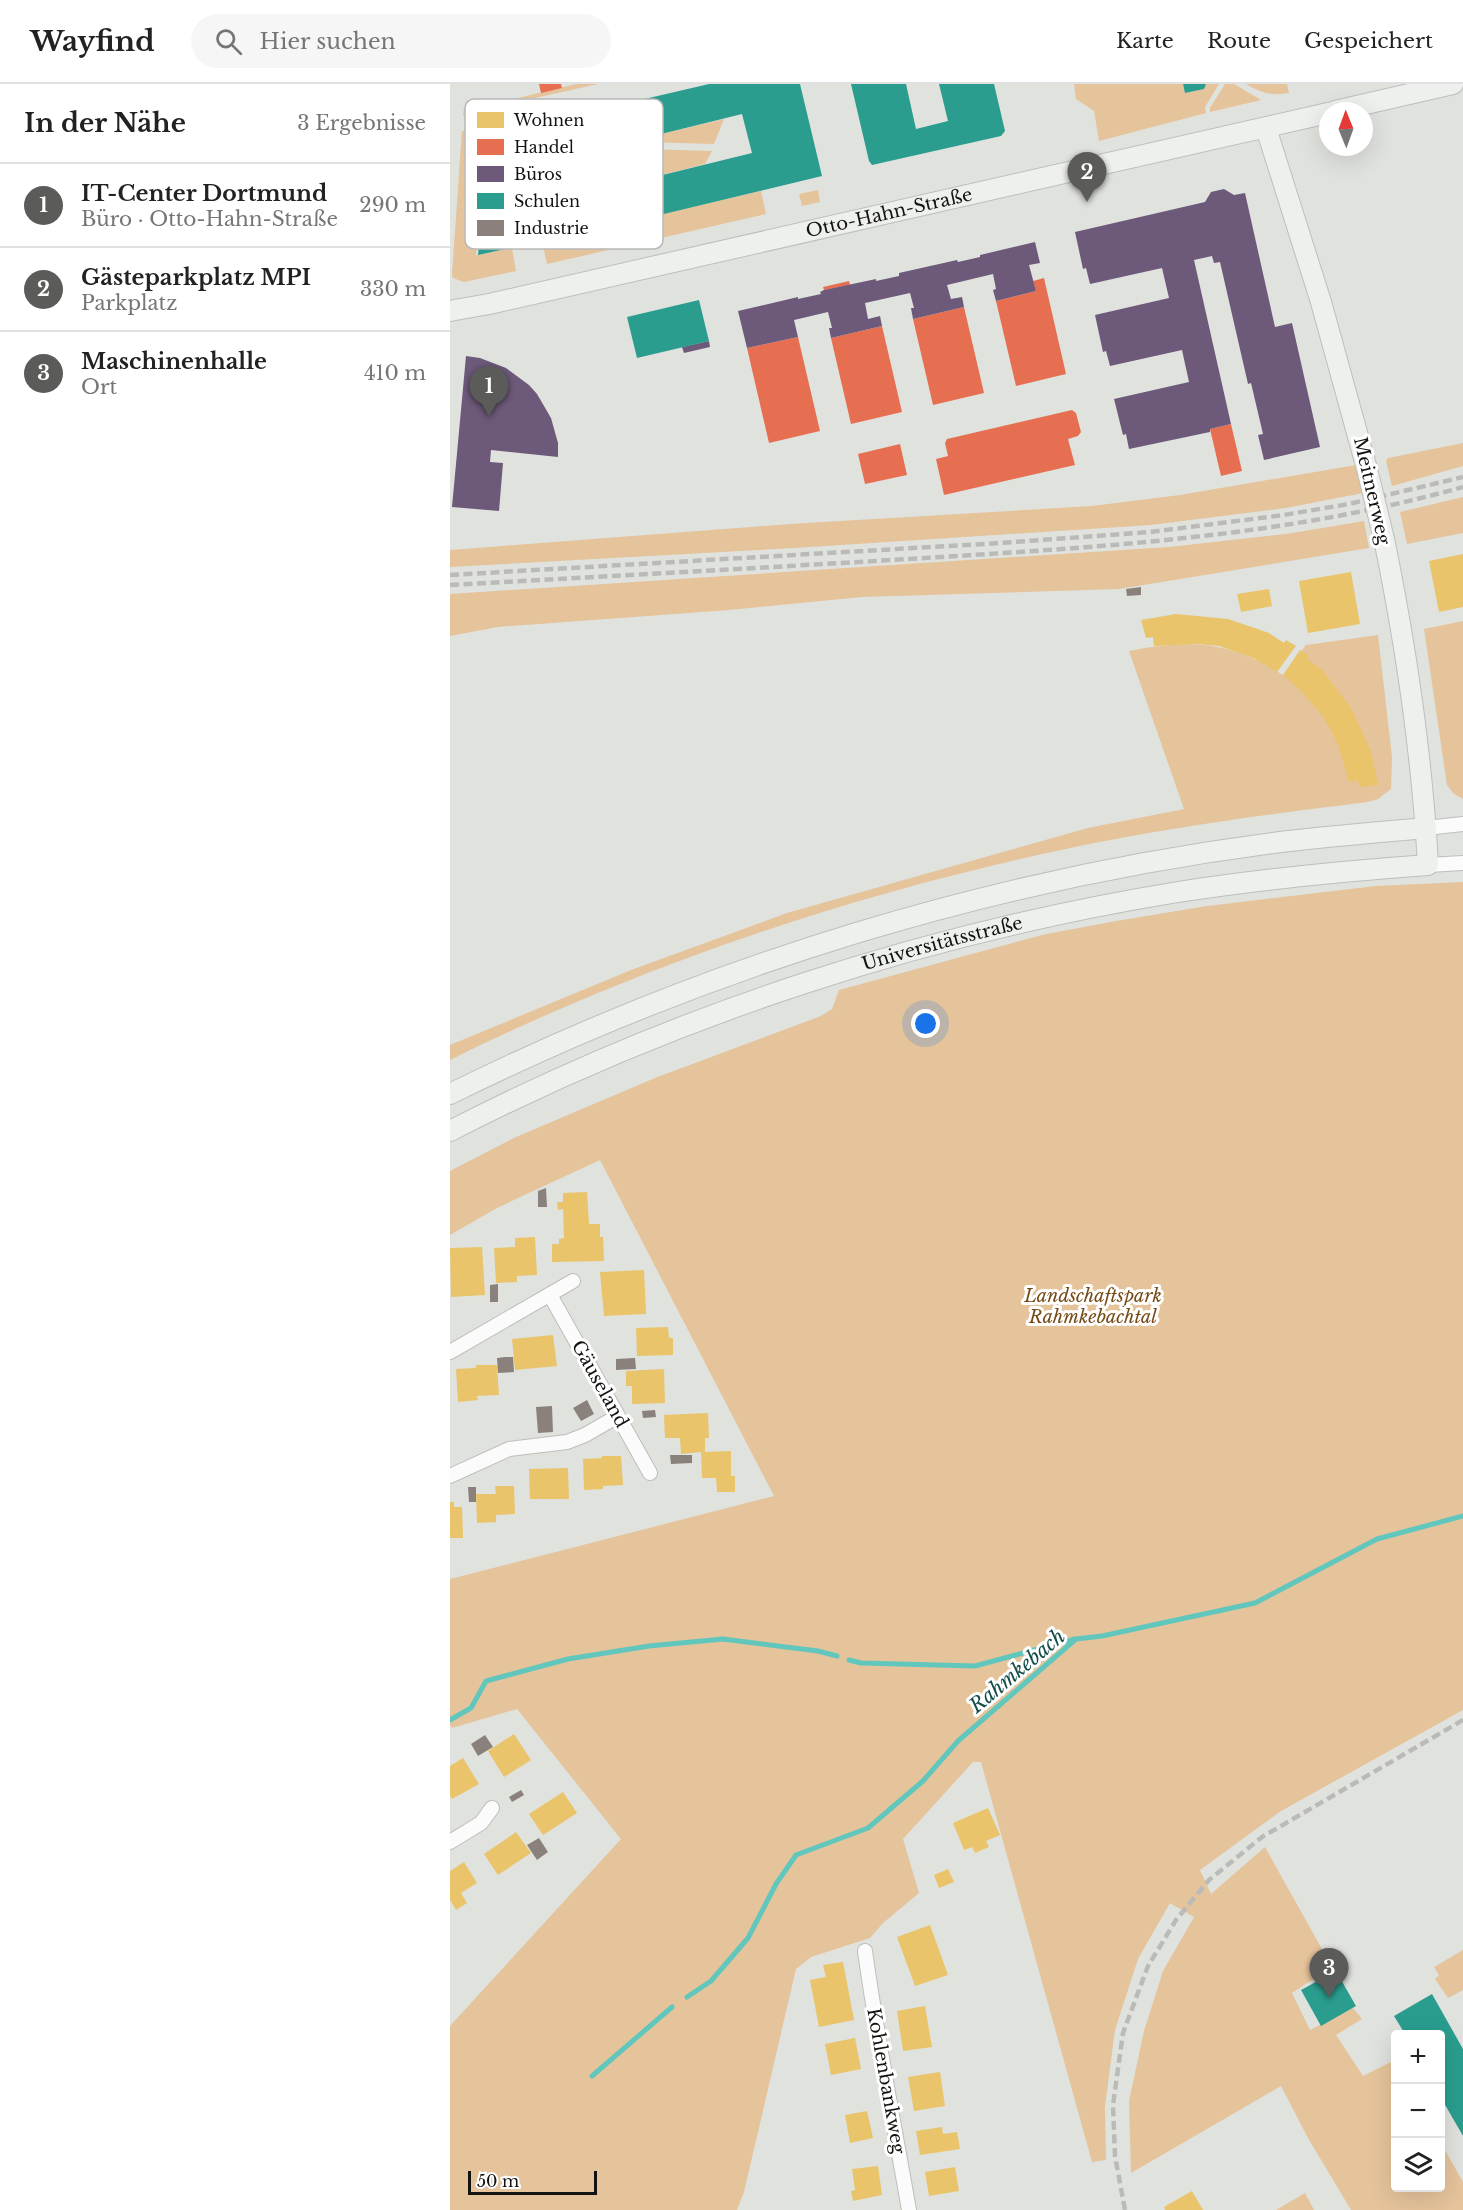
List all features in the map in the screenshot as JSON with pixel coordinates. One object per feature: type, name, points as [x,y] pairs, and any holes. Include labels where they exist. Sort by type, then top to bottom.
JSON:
[{"type":"street","points":[[1373,102],[1453,84]]},
{"type":"street","name":"Otto-Hahn-Straße","points":[[450,310],[489,304],[1319,115]]},
{"type":"street","name":"Meitnerweg","points":[[1266,128],[1321,302],[1384,539],[1406,662],[1423,789],[1428,865]]},
{"type":"street","name":"Universitätsstraße","points":[[450,1094],[520,1061],[669,997],[804,949],[917,915],[1030,887],[1199,855],[1288,841],[1463,824]]},
{"type":"street","name":"Universitätsstraße","points":[[450,1131],[546,1085],[683,1027],[835,973],[929,946],[1050,916],[1180,892],[1267,880],[1463,863]]},
{"type":"street","points":[[450,1352],[573,1281]]},
{"type":"street","name":"Gäuseland","points":[[550,1295],[650,1473]]},
{"type":"street","points":[[450,1476],[509,1449],[567,1442],[585,1435],[618,1416]]},
{"type":"street","points":[[450,1842],[481,1823],[492,1808]]},
{"type":"street","name":"Kohlenbankweg","points":[[865,1951],[874,2021],[909,2210]]},
{"type":"green space","points":[[576,84],[598,84],[530,99],[514,99]]},
{"type":"green space","points":[[1074,84],[1183,84],[1185,93],[1204,89],[1206,84],[1219,84],[1205,107],[1206,113],[1099,141],[1094,111],[1076,99]]},
{"type":"green space","points":[[1225,84],[1234,84],[1261,100],[1210,112],[1210,108]]},
{"type":"green space","points":[[1246,84],[1287,84],[1289,93],[1267,93]]},
{"type":"green space","points":[[724,119],[714,144],[663,143],[663,134]]},
{"type":"green space","points":[[462,131],[465,131],[465,249],[476,249],[476,255],[512,249],[516,271],[464,282],[453,278]]},
{"type":"green space","points":[[663,150],[712,151],[705,164],[663,175]]},
{"type":"green space","points":[[818,190],[820,202],[802,206],[799,194]]},
{"type":"green space","points":[[761,191],[766,214],[663,238],[663,214]]},
{"type":"green space","points":[[544,249],[613,249],[547,264]]},
{"type":"green space","points":[[1463,443],[1463,466],[1392,486],[1386,461],[1388,458]]},
{"type":"green space","points":[[1362,464],[1368,492],[1286,508],[1151,525],[450,567],[450,550],[790,524],[1092,506],[1180,495]]},
{"type":"green space","points":[[1463,497],[1463,533],[1407,544],[1400,512]]},
{"type":"green space","points":[[1364,521],[1369,548],[1119,589],[862,597],[729,610],[498,627],[450,636],[450,594],[1169,547],[1286,534]]},
{"type":"green space","points":[[1463,621],[1463,799],[1454,794],[1447,785],[1424,629]]},
{"type":"green space","points":[[1378,635],[1392,757],[1391,789],[1378,799],[1126,837],[914,885],[835,908],[678,961],[525,1025],[450,1060],[450,1045],[631,970],[787,913],[1088,828],[1184,809],[1129,651],[1172,645],[1209,646],[1245,655],[1283,675],[1306,645]]},
{"type":"green space","name":"Landschaftspark Rahmkebachtal","points":[[1463,882],[1463,1710],[1281,1811],[1200,1870],[1211,1894],[1265,1847],[1332,1967],[1292,1993],[1310,2030],[1353,2008],[1362,2019],[1336,2035],[1363,2076],[1391,2062],[1391,2192],[1445,2192],[1445,2150],[1463,2182],[1463,2210],[1351,2210],[1308,2138],[1281,2086],[1131,2173],[1129,2101],[1144,2031],[1163,1971],[1194,1917],[1170,1903],[1138,1959],[1115,2030],[1105,2106],[1106,2160],[1092,2162],[981,1762],[973,1762],[903,1839],[919,1893],[883,1923],[870,1938],[811,1957],[796,1969],[744,2192],[737,2210],[450,2210],[450,2026],[621,1839],[517,1709],[452,1728],[450,1725],[450,1579],[774,1496],[600,1160],[497,1208],[450,1235],[450,1171],[516,1137],[655,1078],[821,1016],[832,1009],[839,990],[1046,934],[1207,906],[1376,886]]},
{"type":"green space","points":[[1463,1950],[1463,1990],[1448,1998],[1435,1979],[1439,1975],[1434,1967]]},
{"type":"green space","points":[[1305,2193],[1314,2210],[1276,2210]]},
{"type":"building: Wohnen","points":[[1463,554],[1463,607],[1439,612],[1429,561]]},
{"type":"building: Wohnen","points":[[1351,572],[1360,624],[1308,633],[1299,581]]},
{"type":"building: Wohnen","points":[[1269,589],[1272,606],[1241,612],[1237,594]]},
{"type":"building: Wohnen","points":[[1176,614],[1228,619],[1269,633],[1284,643],[1286,640],[1296,646],[1277,672],[1253,658],[1219,646],[1196,644],[1154,646],[1153,637],[1146,638],[1141,620]]},
{"type":"building: Wohnen","points":[[1300,650],[1309,656],[1307,659],[1322,670],[1351,708],[1371,751],[1378,785],[1359,787],[1358,780],[1349,782],[1338,744],[1323,716],[1283,675]]},
{"type":"building: Wohnen","points":[[587,1192],[589,1224],[600,1224],[604,1261],[552,1262],[552,1244],[559,1244],[559,1239],[564,1238],[563,1209],[558,1210],[557,1202],[563,1202],[563,1193]]},
{"type":"building: Wohnen","points":[[535,1237],[537,1275],[517,1276],[517,1282],[496,1283],[494,1248],[515,1247],[515,1238]]},
{"type":"building: Wohnen","points":[[482,1247],[485,1295],[451,1297],[450,1248]]},
{"type":"building: Wohnen","points":[[644,1270],[646,1314],[604,1316],[600,1272]]},
{"type":"building: Wohnen","points":[[668,1327],[669,1338],[673,1338],[673,1355],[637,1356],[636,1328]]},
{"type":"building: Wohnen","points":[[553,1335],[557,1366],[515,1370],[512,1339]]},
{"type":"building: Wohnen","points":[[476,1365],[497,1365],[499,1395],[477,1396],[478,1400],[458,1402],[456,1369],[476,1368]]},
{"type":"building: Wohnen","points":[[664,1369],[665,1403],[632,1404],[632,1386],[626,1386],[626,1371]]},
{"type":"building: Wohnen","points":[[708,1413],[709,1438],[705,1438],[705,1452],[731,1451],[731,1476],[735,1476],[735,1492],[717,1492],[716,1478],[702,1478],[701,1452],[681,1454],[680,1438],[665,1438],[664,1415]]},
{"type":"building: Wohnen","points":[[602,1456],[621,1456],[623,1485],[584,1490],[583,1459],[602,1458]]},
{"type":"building: Wohnen","points":[[568,1468],[569,1499],[530,1499],[529,1469]]},
{"type":"building: Wohnen","points":[[495,1486],[514,1486],[515,1514],[496,1515],[496,1522],[477,1523],[476,1494],[496,1494]]},
{"type":"building: Wohnen","points":[[450,1502],[454,1502],[454,1507],[462,1507],[463,1538],[450,1538]]},
{"type":"building: Wohnen","points":[[514,1734],[531,1760],[504,1777],[488,1751]]},
{"type":"building: Wohnen","points":[[463,1758],[479,1784],[452,1799],[450,1796],[450,1766]]},
{"type":"building: Wohnen","points":[[563,1792],[577,1813],[543,1835],[529,1814]]},
{"type":"building: Wohnen","points":[[988,1808],[1000,1835],[986,1841],[989,1847],[975,1853],[972,1847],[964,1850],[953,1823]]},
{"type":"building: Wohnen","points":[[516,1832],[531,1853],[498,1875],[484,1854]]},
{"type":"building: Wohnen","points":[[464,1862],[477,1883],[461,1893],[467,1903],[456,1910],[450,1900],[450,1871]]},
{"type":"building: Wohnen","points":[[948,1869],[954,1882],[939,1888],[934,1875]]},
{"type":"building: Wohnen","points":[[930,1925],[948,1975],[915,1986],[897,1937]]},
{"type":"building: Wohnen","points":[[843,1962],[854,2020],[819,2027],[810,1980],[826,1977],[823,1965]]},
{"type":"building: Wohnen","points":[[925,2006],[932,2047],[903,2051],[897,2011]]},
{"type":"building: Wohnen","points":[[855,2038],[861,2069],[831,2075],[825,2044]]},
{"type":"building: Wohnen","points":[[940,2072],[945,2106],[914,2111],[908,2077]]},
{"type":"building: Wohnen","points":[[867,2111],[873,2138],[850,2143],[845,2115]]},
{"type":"building: Wohnen","points":[[942,2127],[943,2134],[957,2132],[960,2149],[920,2155],[916,2131]]},
{"type":"building: Wohnen","points":[[878,2166],[882,2195],[853,2201],[851,2191],[855,2190],[852,2169]]},
{"type":"building: Wohnen","points":[[955,2167],[959,2191],[929,2196],[925,2172]]},
{"type":"building: Wohnen","points":[[1192,2191],[1203,2210],[1165,2210],[1164,2207]]},
{"type":"building: Handel","points":[[539,84],[561,84],[562,88],[541,93]]},
{"type":"building: Handel","points":[[1044,278],[1066,374],[1016,386],[996,301],[1036,291],[1033,281]]},
{"type":"building: Handel","points":[[849,281],[850,285],[824,290],[823,287]]},
{"type":"building: Handel","points":[[964,307],[984,393],[933,405],[913,319]]},
{"type":"building: Handel","points":[[882,326],[902,412],[851,424],[831,338]]},
{"type":"building: Handel","points":[[798,337],[820,431],[769,443],[747,348]]},
{"type":"building: Handel","points":[[1072,410],[1076,413],[1081,432],[1078,436],[1068,439],[1075,465],[944,495],[936,459],[948,456],[945,443],[947,439]]},
{"type":"building: Handel","points":[[1231,424],[1242,471],[1221,476],[1210,429]]},
{"type":"building: Handel","points":[[900,444],[907,475],[865,484],[858,454]]},
{"type":"building: Büros","points":[[1224,189],[1234,195],[1245,193],[1275,327],[1292,323],[1320,447],[1264,460],[1258,435],[1263,434],[1251,383],[1248,384],[1220,262],[1214,263],[1212,256],[1194,260],[1231,424],[1210,429],[1210,432],[1129,449],[1114,399],[1189,382],[1182,350],[1110,366],[1106,351],[1103,352],[1095,315],[1169,298],[1162,268],[1090,284],[1086,268],[1083,269],[1075,232],[1205,202],[1211,192]]},
{"type":"building: Büros","points":[[1035,242],[1040,263],[1029,265],[1036,291],[996,301],[993,274],[947,285],[951,299],[962,297],[964,307],[913,319],[911,308],[914,308],[910,293],[865,303],[868,319],[880,316],[882,326],[831,338],[829,328],[832,328],[828,312],[794,320],[798,337],[747,348],[738,311],[821,294],[820,292],[824,290],[899,276],[899,273],[980,257],[980,255]]},
{"type":"building: Büros","points":[[709,341],[710,347],[684,353],[682,347]]},
{"type":"building: Büros","points":[[466,356],[480,358],[506,368],[529,385],[551,418],[558,443],[558,457],[491,450],[490,462],[503,463],[499,511],[452,507]]},
{"type":"building: Schulen","points":[[709,84],[800,84],[822,176],[663,214],[663,175],[752,153],[742,114],[663,134],[663,99],[645,99]]},
{"type":"building: Schulen","points":[[851,84],[906,84],[916,129],[948,121],[939,84],[994,84],[1005,131],[1001,136],[872,165],[869,161]]},
{"type":"building: Schulen","points":[[1183,84],[1206,84],[1204,89],[1185,93]]},
{"type":"building: Schulen","points":[[478,249],[506,249],[478,255]]},
{"type":"building: Schulen","points":[[699,300],[709,341],[637,358],[627,317]]},
{"type":"building: Schulen","points":[[1336,1971],[1356,2006],[1321,2026],[1301,1990]]},
{"type":"building: Schulen","points":[[1432,1994],[1463,2049],[1463,2136],[1445,2105],[1445,2030],[1403,2030],[1394,2016]]},
{"type":"building: Industrie","points":[[1141,587],[1141,595],[1127,596],[1126,589]]},
{"type":"building: Industrie","points":[[546,1188],[547,1207],[538,1207],[538,1191]]},
{"type":"building: Industrie","points":[[498,1284],[498,1302],[490,1302],[490,1285]]},
{"type":"building: Industrie","points":[[513,1357],[514,1372],[498,1373],[497,1358]]},
{"type":"building: Industrie","points":[[635,1358],[636,1369],[616,1370],[616,1359]]},
{"type":"building: Industrie","points":[[587,1400],[594,1414],[581,1421],[573,1408]]},
{"type":"building: Industrie","points":[[552,1406],[553,1432],[538,1433],[536,1407]]},
{"type":"building: Industrie","points":[[655,1410],[656,1417],[643,1418],[642,1411]]},
{"type":"building: Industrie","points":[[670,1455],[692,1455],[692,1463],[671,1464]]},
{"type":"building: Industrie","points":[[468,1487],[476,1487],[476,1502],[469,1502]]},
{"type":"building: Industrie","points":[[485,1735],[493,1747],[478,1756],[471,1744]]},
{"type":"building: Industrie","points":[[521,1790],[524,1795],[512,1802],[509,1797]]},
{"type":"building: Industrie","points":[[539,1838],[548,1852],[537,1860],[527,1845]]},
{"type":"waterway","name":"Rahmkebach","points":[[687,1997],[711,1981],[748,1938],[776,1884],[796,1855],[868,1828],[923,1781],[958,1741],[1076,1639],[1102,1636],[1255,1603],[1377,1539],[1463,1516]]},
{"type":"waterway","points":[[450,1720],[471,1708],[486,1681],[568,1659],[649,1646],[723,1639],[818,1651],[837,1656]]},
{"type":"waterway","points":[[849,1660],[861,1663],[975,1666],[1075,1639]]},
{"type":"waterway","name":"Rahmkebach","points":[[592,2076],[672,2007]]},
{"type":"railway","points":[[450,575],[1150,532],[1284,515],[1349,504],[1463,477]]},
{"type":"railway","points":[[450,585],[941,557],[1138,543],[1334,517],[1463,487]]},
{"type":"railway","points":[[1125,2210],[1115,2156],[1113,2105],[1123,2033],[1148,1966],[1176,1920],[1209,1880],[1262,1837],[1463,1720]]},
{"type":"place","name":"Gästeparkplatz MPI","points":[[1087,202]]},
{"type":"place","name":"IT-Center Dortmund","points":[[489,416]]},
{"type":"place","name":"Maschinenhalle","points":[[1329,1998]]}]
